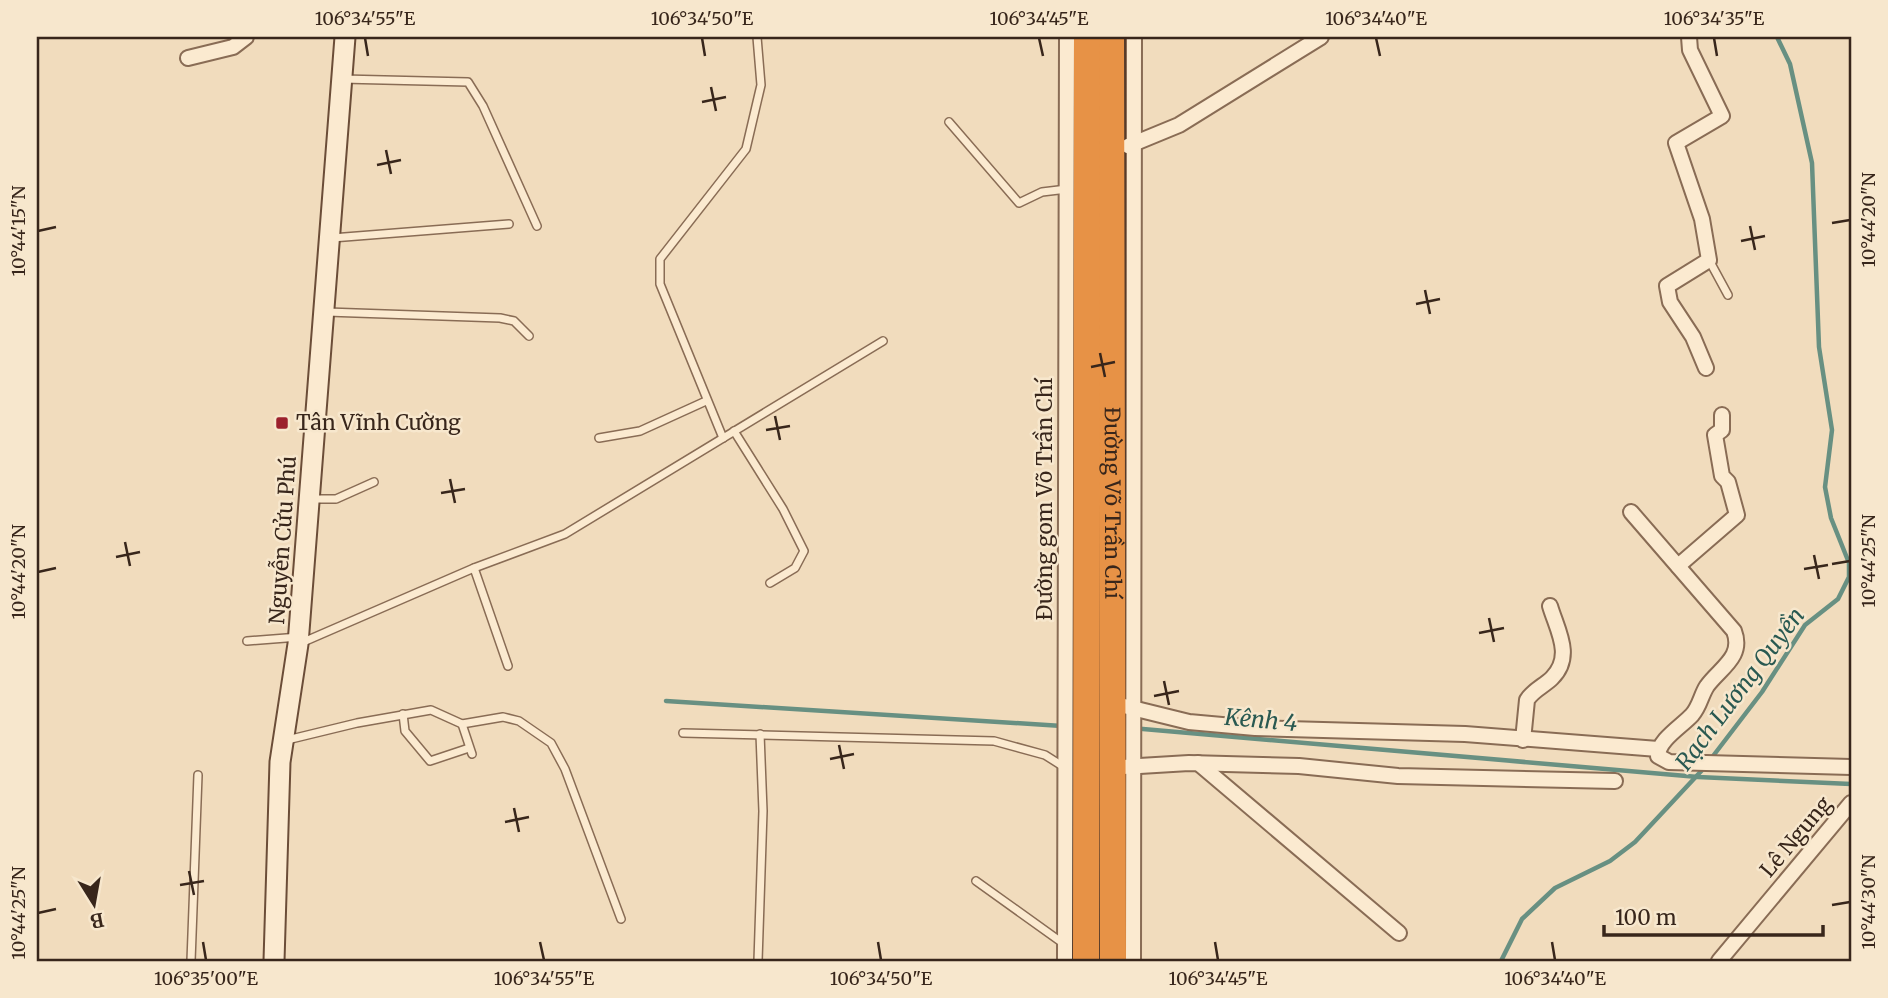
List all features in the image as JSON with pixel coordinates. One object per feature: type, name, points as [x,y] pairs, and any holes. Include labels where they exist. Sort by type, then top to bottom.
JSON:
[{"type":"highway","name":"Đường Võ Trần Chí","points":[[1079,768],[1085,692],[1077,188],[1087,37]]},
{"type":"highway","name":"Đường Võ Trần Chí","points":[[1111,37],[1122,148],[1120,764]]},
{"type":"highway","points":[[1113,961],[1120,764]]},
{"type":"highway","points":[[1079,768],[1086,961]]},
{"type":"main road","name":"Nguyễn Cửu Phú","points":[[274,961],[283,741],[298,641],[345,37]]},
{"type":"street","points":[[188,58],[233,47],[246,37]]},
{"type":"street","name":"Đường gom Võ Trần Chí","points":[[1065,961],[1064,945],[1079,768],[1077,188],[1066,37]]},
{"type":"street","points":[[1134,37],[1122,148],[1179,125],[1321,37]]},
{"type":"street","points":[[1689,37],[1690,50],[1722,116],[1676,143],[1702,219],[1709,260],[1667,286],[1670,302],[1693,337],[1706,368]]},
{"type":"street","points":[[1678,566],[1737,515],[1728,482],[1722,476],[1715,435],[1722,430],[1722,415]]},
{"type":"street","points":[[1631,512],[1734,631],[1738,640],[1736,651],[1709,684],[1695,712],[1658,749],[1658,756],[1669,762],[1851,767]]},
{"type":"street","points":[[1523,740],[1527,700],[1559,670],[1563,658],[1563,644],[1550,606]]},
{"type":"street","points":[[1120,709],[1189,722],[1242,726],[1465,734],[1658,749]]},
{"type":"street","points":[[1198,763],[1399,933]]},
{"type":"street","points":[[1133,961],[1120,764],[1198,763],[1330,767],[1398,776],[1615,781]]},
{"type":"street","name":"Lê Ngung","points":[[1719,961],[1851,803]]},
{"type":"lane","points":[[723,438],[660,284],[660,259],[746,149],[761,85],[757,37]]},
{"type":"lane","points":[[342,79],[468,82],[482,106],[537,226]]},
{"type":"lane","points":[[949,122],[1018,203],[1042,192],[1077,188]]},
{"type":"lane","points":[[329,238],[509,223]]},
{"type":"lane","points":[[1709,260],[1728,295]]},
{"type":"lane","points":[[323,312],[500,318],[514,321],[529,336]]},
{"type":"lane","points":[[247,641],[298,641],[474,568],[565,534],[883,341]]},
{"type":"lane","points":[[599,438],[640,431],[706,401]]},
{"type":"lane","points":[[734,432],[783,509],[804,551],[795,568],[770,583]]},
{"type":"lane","points":[[308,499],[335,499],[374,482]]},
{"type":"lane","points":[[474,568],[508,666]]},
{"type":"lane","points":[[283,741],[431,710],[462,724],[503,717],[519,721],[551,743],[565,769],[621,919]]},
{"type":"lane","points":[[403,714],[405,731],[430,761],[470,751],[462,724]]},
{"type":"lane","points":[[683,733],[994,741],[1079,768]]},
{"type":"lane","points":[[758,961],[762,811],[760,734]]},
{"type":"lane","points":[[191,961],[198,775]]},
{"type":"lane","points":[[976,881],[1064,945]]},
{"type":"waterway","name":"Rạch Lương Quyền","points":[[1710,760],[1762,692],[1805,625],[1838,599],[1849,577],[1849,563],[1831,518],[1825,487],[1832,430],[1819,347],[1812,163],[1790,64],[1777,37]]},
{"type":"waterway","name":"Kênh 4","points":[[666,701],[1062,726]]},
{"type":"waterway","name":"Kênh 4","points":[[1120,727],[1698,777],[1851,784]]},
{"type":"waterway","name":"Rạch Lương Quyền","points":[[1501,961],[1522,919],[1555,888],[1610,861],[1635,842],[1705,767]]},
{"type":"place","name":"Tân Vĩnh Cường","points":[[282,423]]}]
